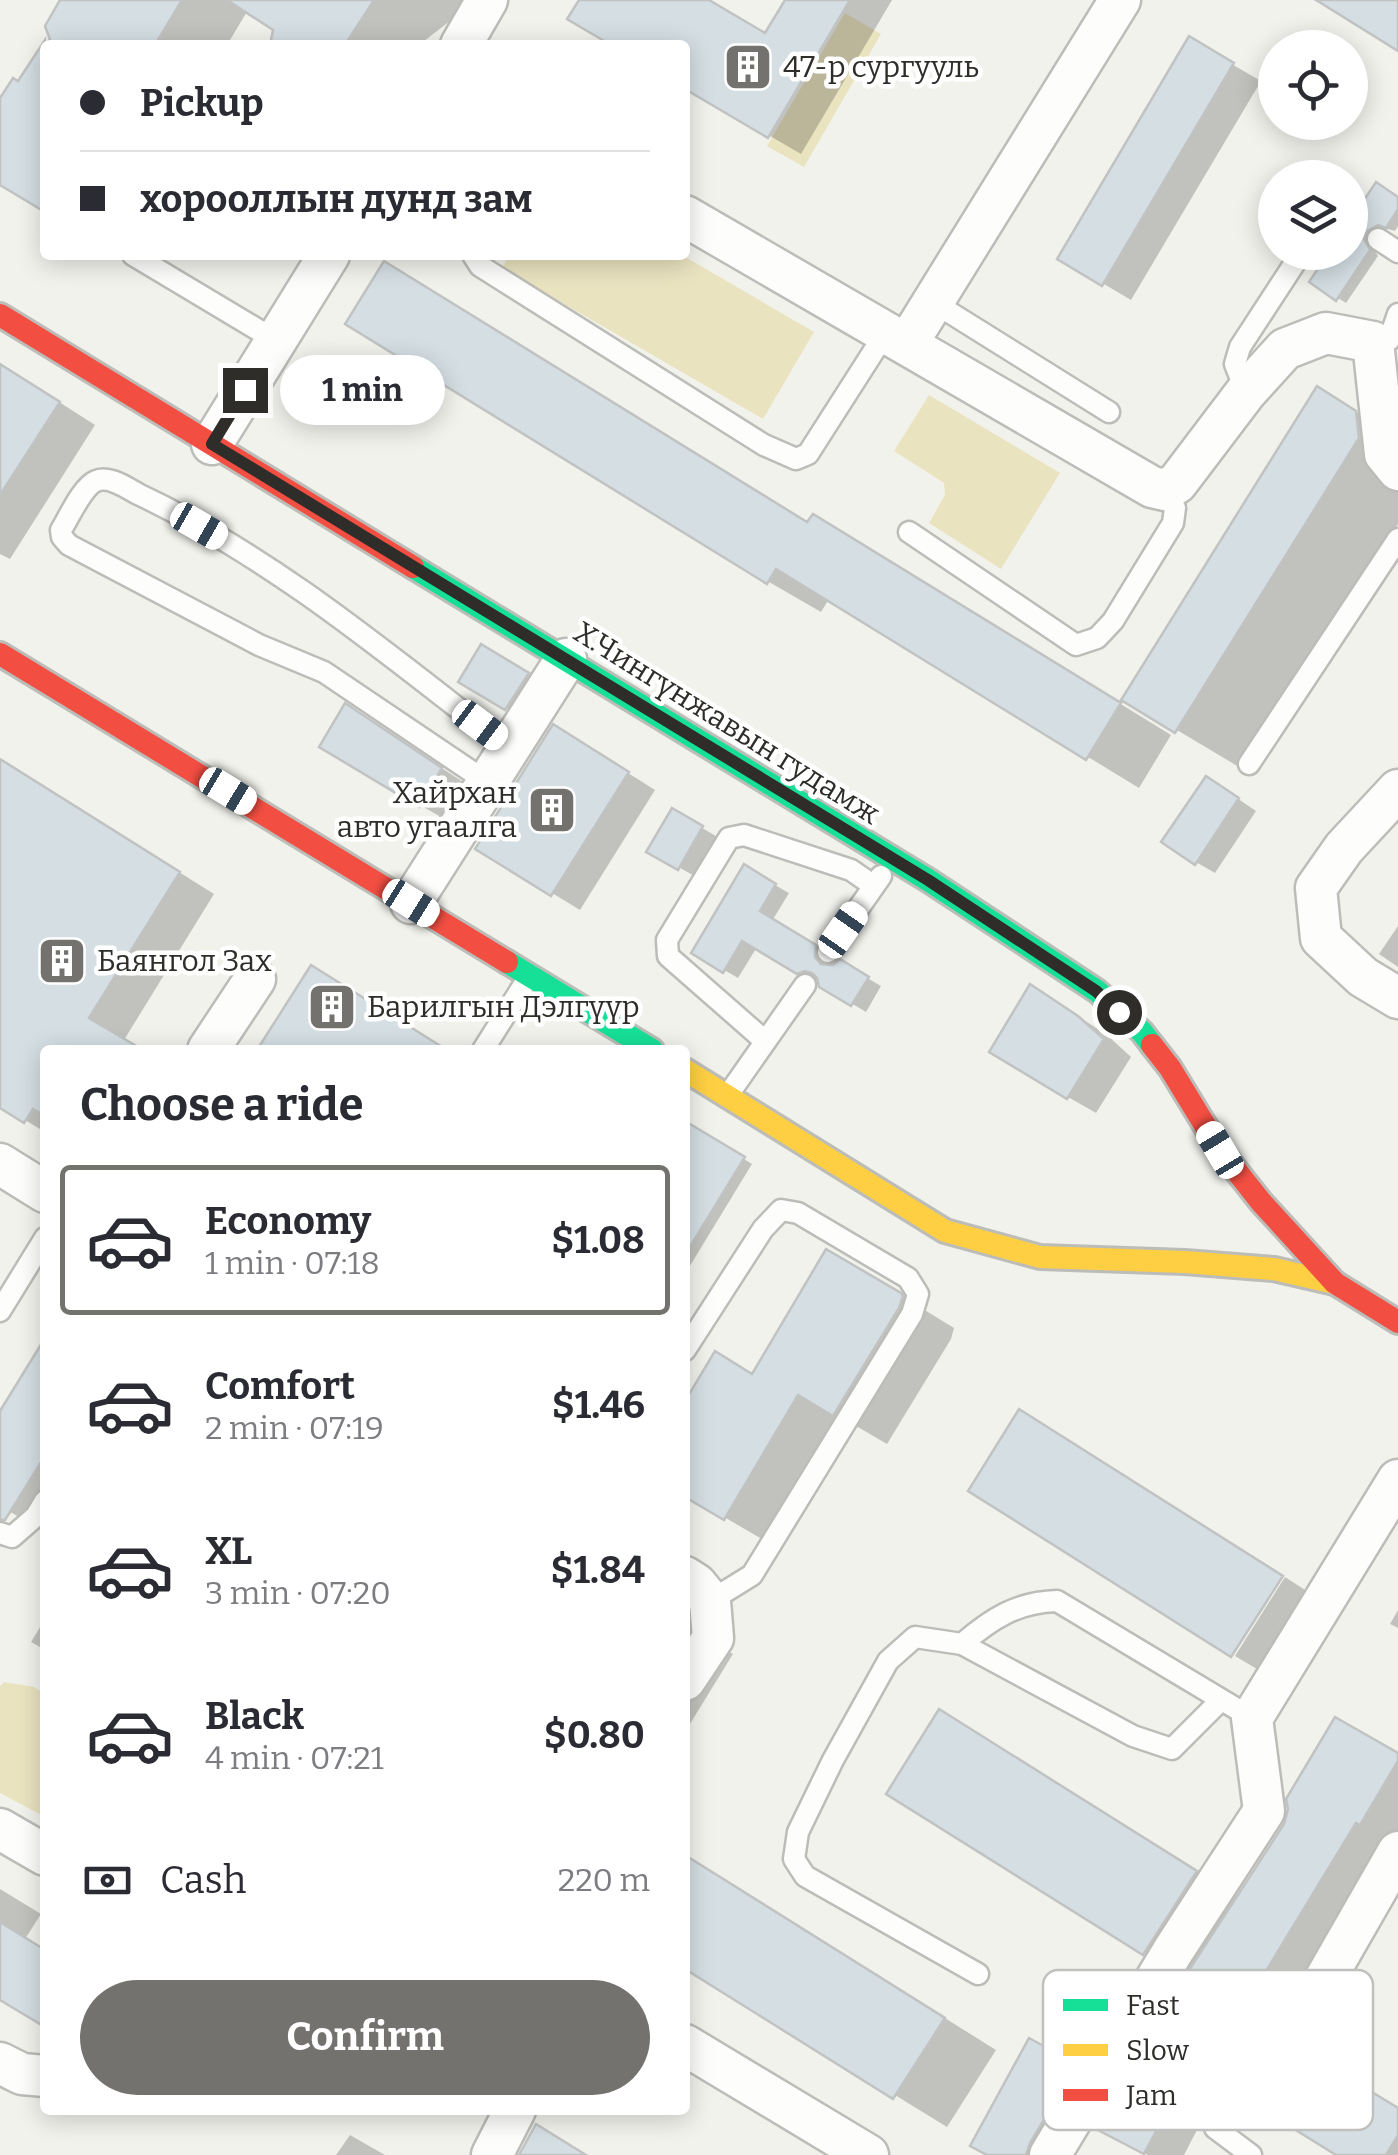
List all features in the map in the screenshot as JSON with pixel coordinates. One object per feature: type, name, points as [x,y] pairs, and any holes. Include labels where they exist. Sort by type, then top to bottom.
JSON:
[{"type":"main road","name":"Х.Чингүнжавын гудамж","points":[[0,315],[928,880],[1096,991],[1142,1032],[1170,1068],[1220,1150],[1261,1202],[1335,1283],[1398,1322]]},
{"type":"main road","points":[[0,654],[644,1045]]},
{"type":"main road","name":"Х.Чингүнжавын гудамж","points":[[690,1073],[946,1230],[1040,1258],[1274,1269],[1335,1283]]},
{"type":"street","points":[[464,40],[487,0]]},
{"type":"street","points":[[897,338],[933,302],[1120,0]]},
{"type":"street","points":[[690,219],[1152,487],[1165,490],[1177,483],[1285,348],[1326,333],[1390,334],[1385,454],[1398,470]]},
{"type":"street","points":[[212,444],[325,260]]},
{"type":"street","points":[[411,903],[566,659]]},
{"type":"street","points":[[1398,790],[1344,848],[1316,888],[1321,938],[1364,977],[1398,998]]},
{"type":"street","points":[[211,1045],[255,979]]},
{"type":"street","points":[[0,1164],[40,1189]]},
{"type":"street","points":[[1161,1970],[1264,1810],[1237,1709],[1398,1480]]},
{"type":"street","points":[[690,1672],[712,1638],[698,1589]]},
{"type":"street","points":[[0,1829],[40,1852]]},
{"type":"street","points":[[1330,1970],[1398,1852]]},
{"type":"street","points":[[690,2048],[865,2154]]},
{"type":"street","points":[[0,2063],[22,2074],[40,2076]]},
{"type":"street","points":[[492,2155],[512,2115]]},
{"type":"street","points":[[1050,2155],[1065,2130]]},
{"type":"lane","points":[[1378,239],[1398,252]]},
{"type":"lane","points":[[140,260],[274,340]]},
{"type":"lane","points":[[476,260],[764,445],[796,459],[808,454],[897,338]]},
{"type":"lane","points":[[1246,392],[1235,364],[1240,347],[1290,270]]},
{"type":"lane","points":[[933,302],[1109,412]]},
{"type":"lane","points":[[488,782],[324,672],[258,645],[68,545],[61,530],[86,489],[96,480],[108,479],[168,508],[261,562],[510,748]]},
{"type":"lane","points":[[909,532],[1076,645],[1097,638],[1113,622],[1173,523],[1175,508],[1165,490]]},
{"type":"lane","points":[[1249,764],[1398,539]]},
{"type":"lane","points":[[766,1041],[668,956],[667,940],[729,838],[744,835],[851,870],[874,886]]},
{"type":"lane","points":[[828,952],[893,859]]},
{"type":"lane","points":[[486,1045],[530,975]]},
{"type":"lane","points":[[727,1096],[804,985]]},
{"type":"lane","points":[[690,1342],[763,1229],[781,1210],[798,1213],[908,1278],[918,1294],[912,1314],[752,1576],[698,1589]]},
{"type":"lane","points":[[0,1311],[40,1246]]},
{"type":"lane","points":[[0,1533],[12,1537],[40,1509]]},
{"type":"lane","points":[[962,1644],[1000,1616],[1034,1602],[1057,1601],[1237,1709],[1172,1749],[1133,1736],[962,1644],[916,1637],[888,1660],[798,1832],[794,1859],[805,1876],[978,1974]]},
{"type":"lane","points":[[1218,2130],[1250,2155]]},
{"type":"shaded area","points":[[845,13],[881,34],[804,167],[767,146]]},
{"type":"shaded area","points":[[506,260],[690,260],[814,332],[763,419],[502,268]]},
{"type":"shaded area","points":[[929,395],[1060,473],[1001,569],[929,523],[945,495],[944,483],[894,451]]},
{"type":"shaded area","points":[[4,1682],[40,1691],[40,1814],[0,1793],[0,1686]]},
{"type":"building","points":[[60,0],[182,0],[158,40],[50,40],[45,26]]},
{"type":"building","points":[[227,0],[374,0],[348,40],[271,40],[273,30]]},
{"type":"building","name":"47-р сургууль","points":[[579,0],[709,0],[765,33],[785,0],[850,0],[768,138],[690,92],[690,40],[603,40],[567,19]]},
{"type":"building","points":[[1316,0],[1398,0],[1398,51]]},
{"type":"building","points":[[1189,36],[1234,63],[1102,286],[1057,259]]},
{"type":"building","points":[[40,48],[40,209],[0,185],[0,98],[13,78],[18,81]]},
{"type":"building","points":[[1376,182],[1398,197],[1398,209],[1386,228],[1378,225],[1368,230],[1368,194]]},
{"type":"building","points":[[384,261],[807,522],[813,514],[1121,703],[1086,760],[776,569],[767,584],[345,324]]},
{"type":"building","points":[[1317,270],[1357,270],[1336,301],[1309,282]]},
{"type":"building","points":[[0,364],[60,402],[0,495]]},
{"type":"building","points":[[1317,386],[1356,411],[1359,438],[1175,733],[1121,700]]},
{"type":"building","points":[[481,644],[529,673],[505,710],[458,682]]},
{"type":"building","points":[[345,703],[442,768],[419,807],[319,747]]},
{"type":"building","name":"Хайрхан авто угаалга","points":[[553,724],[629,772],[551,896],[475,849]]},
{"type":"building","name":"Баянгол Зах","points":[[0,759],[180,872],[89,1018],[135,1045],[40,1045],[40,1113],[33,1109],[24,1123],[0,1108]]},
{"type":"building","points":[[1206,776],[1239,798],[1195,865],[1161,842]]},
{"type":"building","points":[[672,808],[703,826],[678,870],[646,852]]},
{"type":"building","points":[[744,864],[776,884],[760,911],[816,945],[815,957],[821,964],[833,965],[840,959],[869,977],[851,1006],[819,987],[812,973],[797,974],[742,941],[723,973],[691,953]]},
{"type":"building","name":"Барилгын Дэлгүүр","points":[[311,965],[439,1045],[260,1045]]},
{"type":"building","points":[[1030,984],[1104,1039],[1067,1099],[989,1052]]},
{"type":"building","points":[[690,1124],[745,1157],[690,1247]]},
{"type":"building","points":[[826,1249],[903,1296],[833,1416],[798,1395],[724,1520],[690,1500],[690,1393],[715,1351],[752,1374]]},
{"type":"building","points":[[40,1346],[40,1464],[5,1520],[0,1520],[0,1411]]},
{"type":"building","points":[[1019,1409],[1283,1576],[1231,1657],[968,1491]]},
{"type":"building","points":[[939,1709],[1197,1871],[1143,1955],[886,1794]]},
{"type":"building","points":[[1335,1717],[1398,1753],[1398,1761],[1360,1825],[1356,1823],[1267,1970],[1189,1970],[1284,1824],[1286,1799]]},
{"type":"building","points":[[690,1858],[945,2018],[893,2099],[690,1972]]},
{"type":"building","points":[[0,1922],[40,1947],[40,2024],[0,2000]]},
{"type":"building","points":[[1029,2038],[1043,2046],[1043,2121],[1026,2155],[987,2155],[970,2146]]},
{"type":"building","points":[[1373,2093],[1398,2108],[1398,2135],[1386,2155],[1336,2155],[1296,2130],[1373,2130]]},
{"type":"building","points":[[536,2124],[586,2155],[519,2155]]},
{"type":"building","points":[[1098,2130],[1157,2130],[1144,2154]]},
{"type":"traffic: fast","points":[[413,567],[928,880],[1097,991],[1152,1045]]},
{"type":"traffic: fast","points":[[507,962],[644,1045]]},
{"type":"traffic: slow","points":[[690,1073],[945,1231],[1040,1257],[1274,1269],[1335,1283]]},
{"type":"traffic: jam","points":[[0,315],[413,567]]},
{"type":"traffic: jam","points":[[0,654],[507,962]]},
{"type":"traffic: jam","points":[[1152,1045],[1220,1150],[1261,1202],[1335,1283],[1398,1322]]},
{"type":"place","name":"47-р сургууль","points":[[748,67]]},
{"type":"place","name":"Хайрхан авто угаалга","points":[[552,810]]},
{"type":"place","name":"Баянгол Зах","points":[[62,961]]},
{"type":"place","name":"Барилгын Дэлгүүр","points":[[332,1007]]},
{"type":"route","points":[[245,390],[212,444],[928,880],[1096,991],[1119,1012]]}]
